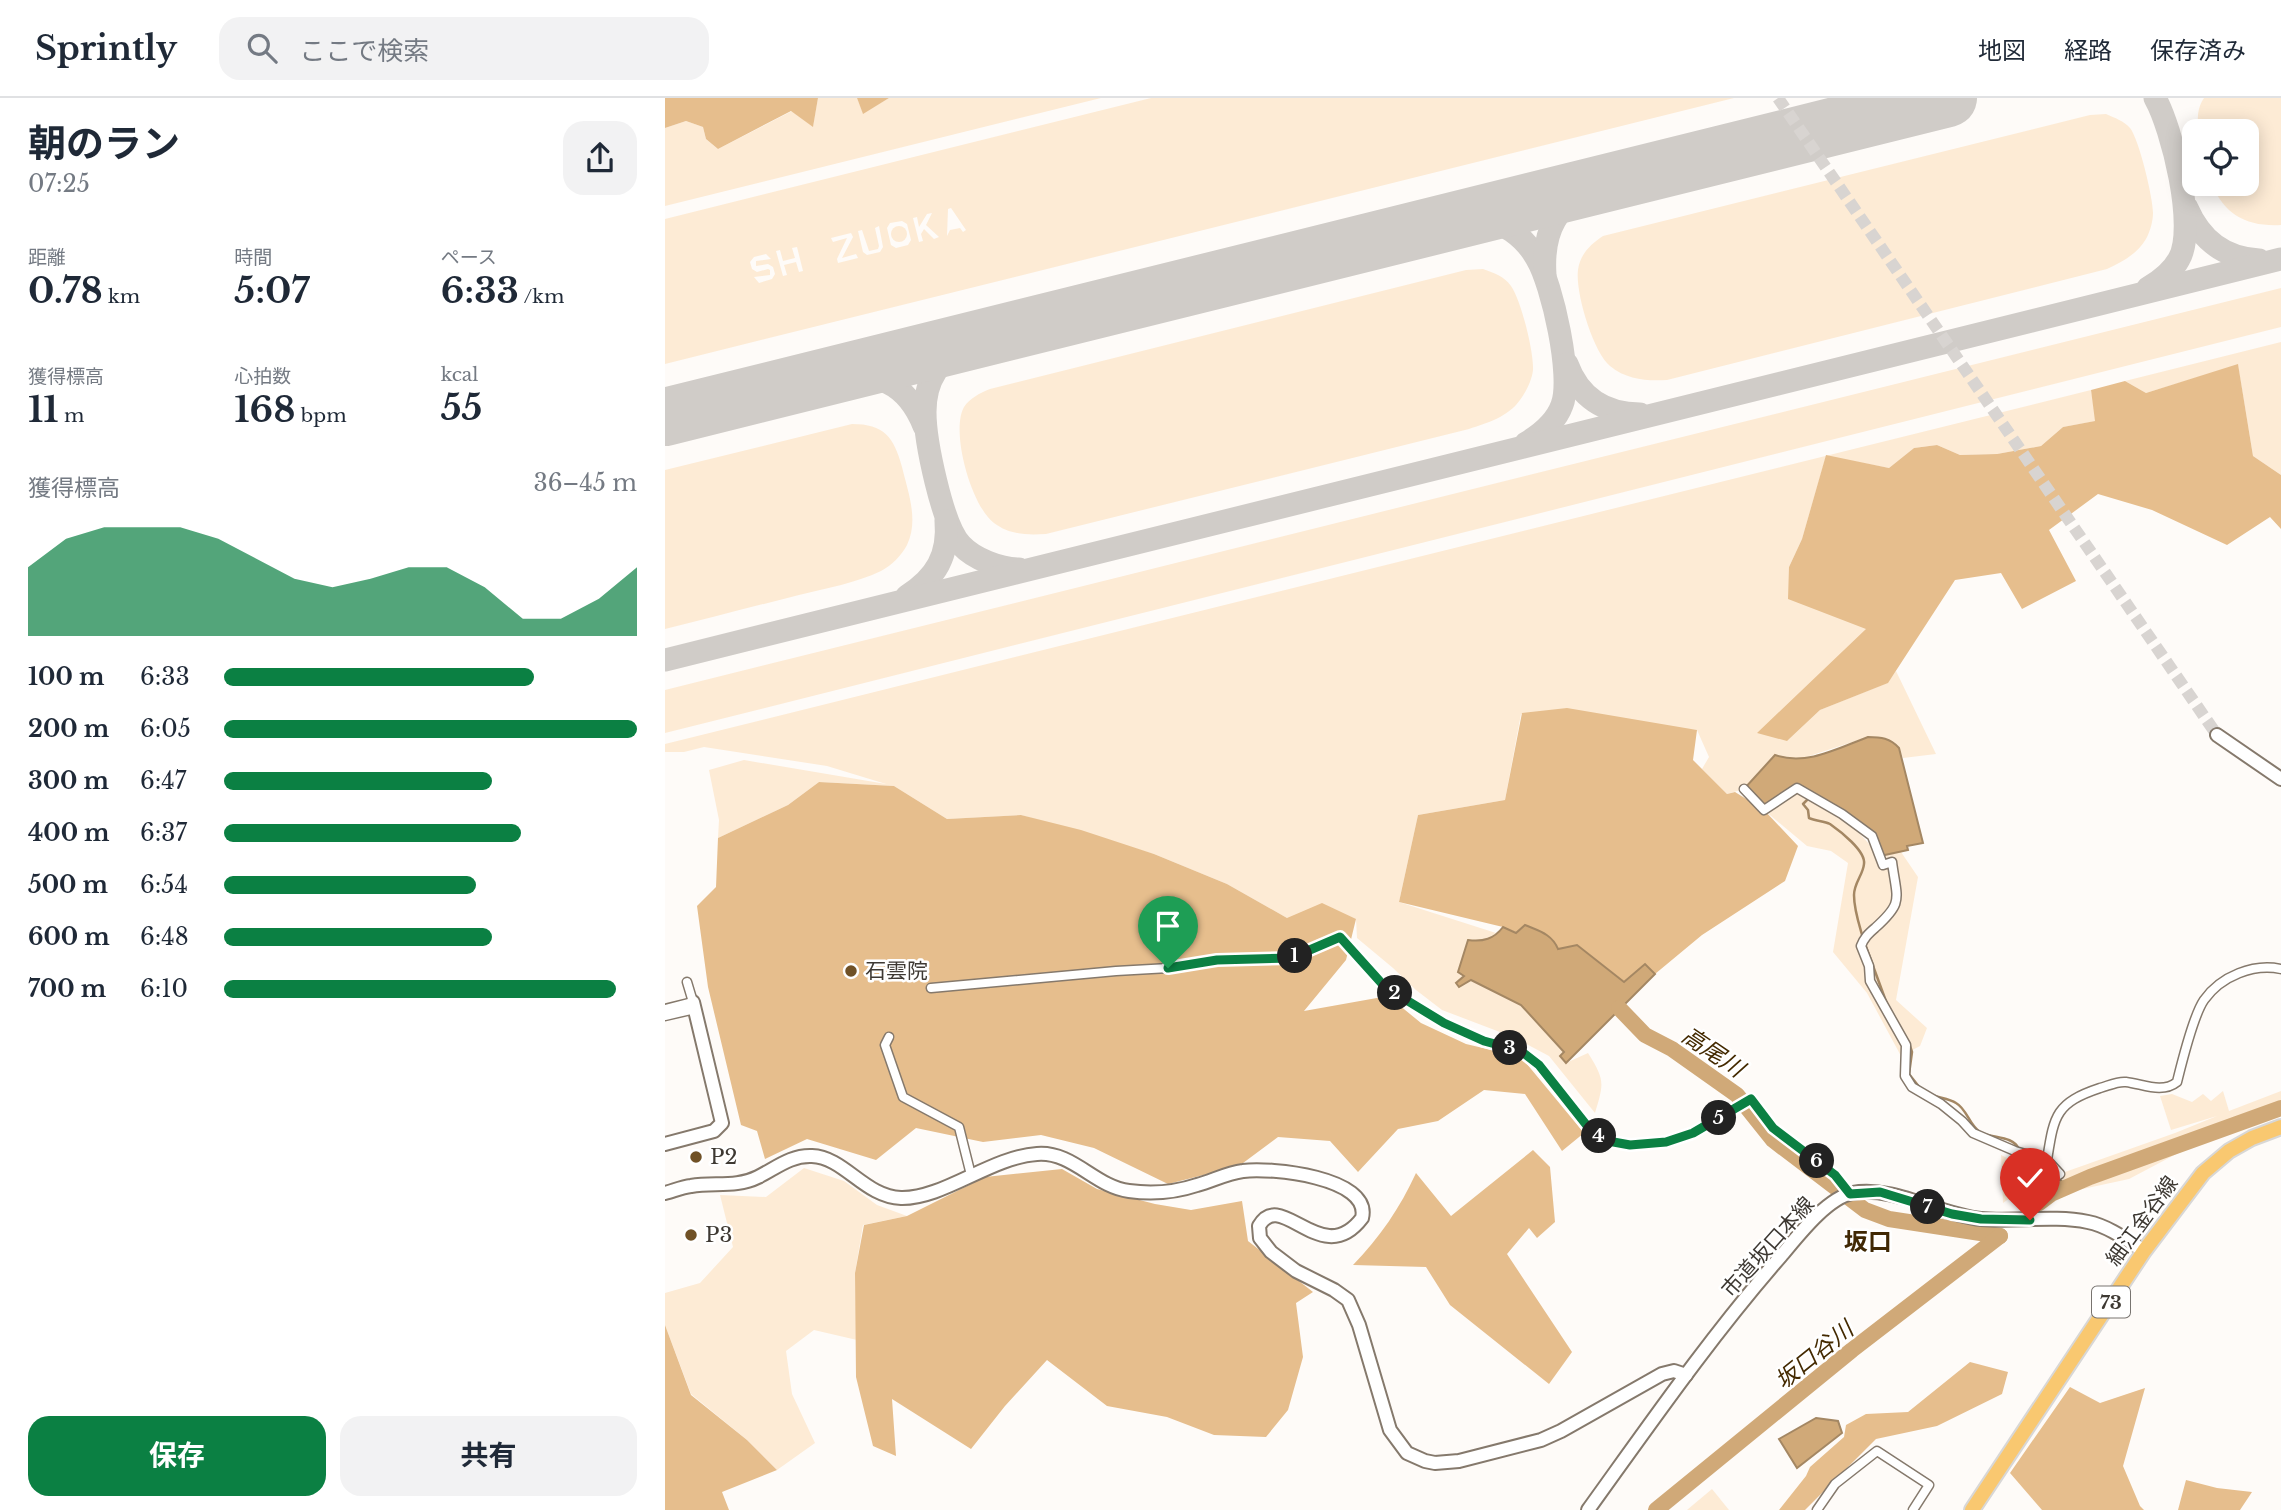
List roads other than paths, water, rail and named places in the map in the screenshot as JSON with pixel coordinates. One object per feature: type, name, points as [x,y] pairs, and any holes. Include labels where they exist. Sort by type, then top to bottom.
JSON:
[{"type":"main road","name":"細江金谷線","points":[[1972,1510],[2144,1251],[2203,1174],[2229,1151],[2252,1138],[2281,1127]]},
{"type":"street","points":[[2217,735],[2281,779]]},
{"type":"street","points":[[1744,789],[1764,810],[1797,788],[1842,814],[1872,836],[1883,864],[1892,862],[1897,897],[1894,910],[1863,939],[1861,946],[1869,966],[1870,981],[1906,1045],[1905,1076],[1912,1087],[1941,1104],[1973,1133],[2047,1160],[2060,1174],[2028,1196],[2030,1220]]},
{"type":"street","points":[[931,988],[1168,968],[1217,960],[1291,958],[1340,937],[1385,987],[1444,1023],[1484,1041],[1521,1051],[1539,1065],[1592,1132],[1608,1141],[1630,1145],[1666,1142],[1693,1133],[1751,1099],[1773,1128],[1835,1175],[1850,1194],[1880,1192],[1952,1214],[1981,1219],[2089,1222],[2109,1230],[2144,1251]]},
{"type":"street","points":[[2047,1160],[2055,1120],[2070,1100],[2122,1081],[2162,1089],[2171,1087],[2177,1082],[2184,1052],[2204,1000],[2237,973],[2257,967],[2281,969]]},
{"type":"street","points":[[665,1144],[714,1131],[722,1123],[687,982]]},
{"type":"street","points":[[665,1009],[694,1006]]},
{"type":"street","points":[[665,1016],[694,1006]]},
{"type":"street","points":[[889,1037],[885,1045],[903,1097],[959,1127],[971,1175]]},
{"type":"street","points":[[665,1193],[691,1186],[740,1184],[757,1178],[785,1161],[811,1156],[823,1158],[868,1187],[891,1197],[917,1196],[1018,1157],[1040,1153],[1069,1160],[1106,1184],[1127,1191],[1167,1191],[1194,1186],[1232,1173],[1257,1170],[1324,1179],[1351,1190],[1363,1205],[1364,1212],[1358,1224],[1341,1235],[1329,1237],[1316,1234],[1289,1219],[1273,1214],[1262,1221],[1258,1231],[1260,1238],[1271,1252],[1296,1271],[1348,1300],[1359,1325],[1389,1430],[1407,1452],[1435,1463],[1459,1461],[1541,1440],[1562,1431],[1662,1374],[1674,1371],[1686,1375]]},
{"type":"street","name":"市道坂口本線","points":[[1588,1510],[1744,1299],[1804,1229],[1825,1209],[1850,1194]]},
{"type":"street","points":[[1817,1510],[1835,1484],[1877,1451],[1929,1485],[1913,1510]]},
{"type":"waterway","points":[[1809,798],[1803,804],[1808,810],[1809,818],[1834,827],[1851,842],[1864,859],[1854,895],[1863,938]]},
{"type":"waterway","points":[[1865,944],[1887,1004]]},
{"type":"waterway","name":"高尾川","points":[[1619,1008],[1645,1035],[1672,1049],[1737,1095],[1773,1140],[1865,1210],[1889,1219],[2000,1236]]},
{"type":"waterway","points":[[1909,1043],[1912,1052],[1909,1074],[1920,1088]]},
{"type":"waterway","points":[[1935,1096],[1951,1100],[1960,1106],[1980,1132],[2012,1141],[2019,1149]]},
{"type":"waterway","name":"坂口谷川","points":[[2039,1203],[2051,1194],[2090,1177],[2281,1108]]},
{"type":"waterway","points":[[2025,1157],[2029,1164],[2054,1175]]},
{"type":"waterway","name":"坂口谷川","points":[[2059,1179],[2064,1184],[2130,1163]]},
{"type":"waterway","name":"坂口谷川","points":[[1656,1510],[1852,1350],[2000,1236]]},
{"type":"tunnel","points":[[1778,98],[2217,735]]},
{"type":"place","name":"石雲院","points":[[851,971]]},
{"type":"place","name":"P2","points":[[696,1157]]},
{"type":"place","name":"P3","points":[[691,1235]]},
{"type":"district","name":"坂口","points":[[1868,1242]]}]
